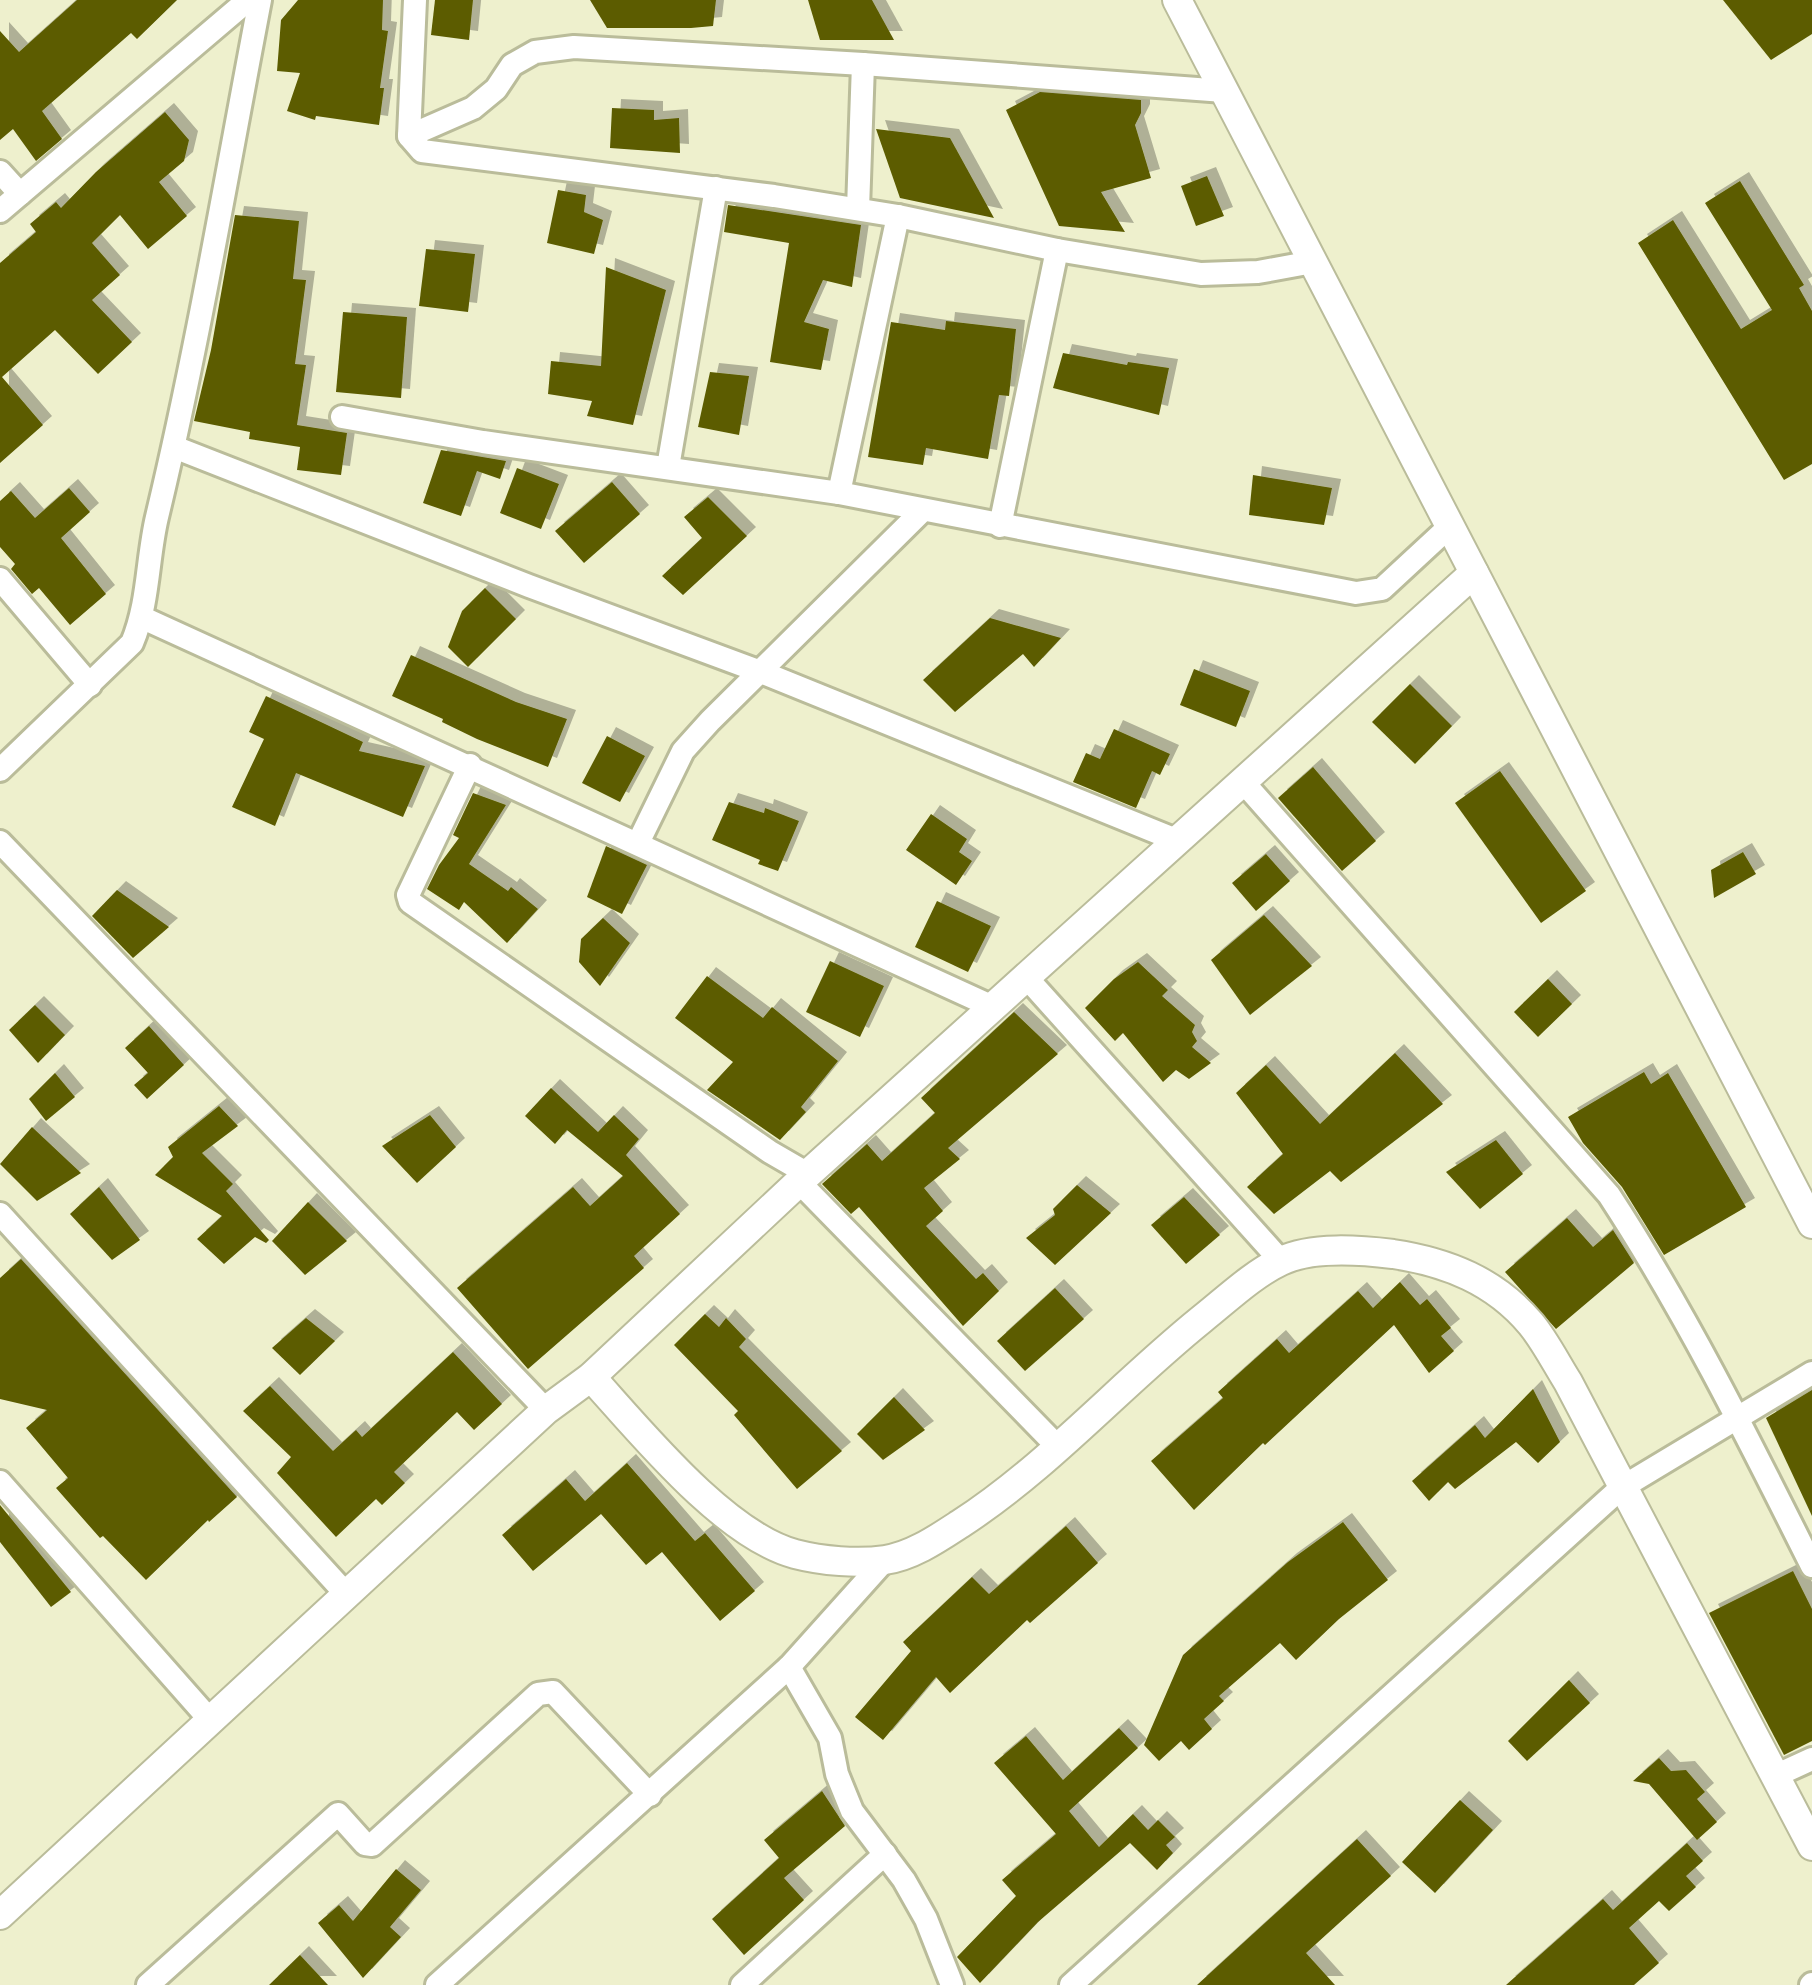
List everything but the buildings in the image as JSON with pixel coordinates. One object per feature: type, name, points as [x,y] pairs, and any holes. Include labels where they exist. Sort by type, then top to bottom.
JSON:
[{"type":"street","points":[[0,212],[248,0]]},
{"type":"street","points":[[0,770],[132,644],[143,618],[152,540],[174,447],[260,0]]},
{"type":"street","points":[[415,0],[409,136],[422,151],[858,209],[1057,250],[1201,274],[1258,272],[1313,262]]},
{"type":"street","points":[[1177,0],[1812,1224]]},
{"type":"street","points":[[409,136],[472,108],[496,89],[512,65],[534,52],[574,48],[862,64],[1224,91]]},
{"type":"street","points":[[858,209],[862,64]]},
{"type":"street","points":[[0,172],[20,194]]},
{"type":"street","points":[[668,467],[716,188]]},
{"type":"street","points":[[839,493],[898,216]]},
{"type":"street","points":[[1000,526],[1057,250]]},
{"type":"street","points":[[342,418],[839,493],[1356,593],[1382,589],[1450,526]]},
{"type":"street","points":[[174,447],[761,672],[1176,840]]},
{"type":"street","points":[[638,842],[683,752],[710,720],[922,511]]},
{"type":"street","points":[[0,1916],[546,1410],[591,1377],[803,1178],[1474,573]]},
{"type":"street","points":[[0,579],[90,686]]},
{"type":"street","points":[[143,618],[993,1006]]},
{"type":"street","points":[[470,765],[408,895],[410,902],[803,1178],[1057,1446]]},
{"type":"street","points":[[1244,783],[1610,1195],[1643,1246],[1737,1416],[1812,1566]]},
{"type":"street","points":[[0,842],[546,1410]]},
{"type":"street","points":[[1026,977],[1282,1260]]},
{"type":"street","points":[[0,1214],[347,1595]]},
{"type":"street","points":[[591,1377],[688,1481],[719,1510],[759,1536],[792,1553],[834,1560],[885,1560],[913,1552],[998,1498],[1157,1355],[1282,1260],[1306,1254],[1366,1250],[1435,1260],[1480,1281],[1530,1323],[1568,1382],[1812,1846]]},
{"type":"street","points":[[1071,1985],[1621,1488],[1812,1373]]},
{"type":"street","points":[[0,1482],[211,1721]]},
{"type":"street","points":[[437,1985],[789,1667],[885,1560]]},
{"type":"street","points":[[789,1667],[830,1738],[836,1774],[852,1811],[886,1854],[926,1919],[952,1985]]},
{"type":"street","points":[[148,1985],[338,1814],[365,1844],[372,1845],[538,1694],[554,1692],[650,1795]]},
{"type":"street","points":[[1777,1776],[1812,1759]]},
{"type":"street","points":[[742,1985],[886,1854]]}]
